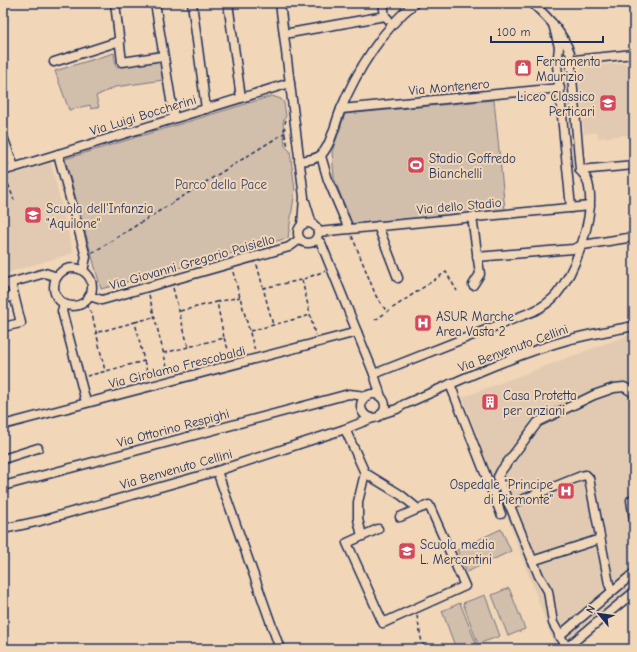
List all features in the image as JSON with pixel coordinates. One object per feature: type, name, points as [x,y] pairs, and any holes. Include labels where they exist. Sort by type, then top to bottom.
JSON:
[{"type":"street","points":[[115,3],[122,62],[163,56]]},
{"type":"street","points":[[155,3],[174,118]]},
{"type":"street","points":[[192,3],[206,109]]},
{"type":"street","points":[[228,3],[241,98]]},
{"type":"street","points":[[280,3],[304,197],[312,224],[357,332],[374,378],[382,400],[382,414],[373,418],[364,414],[361,407],[374,378],[534,312],[546,305],[556,294],[583,245],[590,206],[587,179],[580,170],[571,62],[562,34],[532,3]]},
{"type":"street","points":[[383,3],[385,16],[393,23]]},
{"type":"street","points":[[299,161],[321,156],[326,150],[341,108],[361,71],[383,35],[393,23],[415,3]]},
{"type":"street","points":[[284,34],[385,16]]},
{"type":"street","points":[[553,24],[557,36],[560,88],[571,208]]},
{"type":"street","points":[[54,62],[120,41]]},
{"type":"street","points":[[571,62],[562,53],[559,59],[560,66],[571,62],[634,54]]},
{"type":"street","points":[[560,88],[571,62]]},
{"type":"street","name":"Via Luigi Boccherini","points":[[3,171],[290,83]]},
{"type":"street","name":"Via Montenero","points":[[341,108],[560,88]]},
{"type":"street","points":[[3,137],[14,167]]},
{"type":"street","points":[[58,154],[86,257],[83,272]]},
{"type":"street","points":[[321,156],[328,180],[349,229]]},
{"type":"street","points":[[580,170],[634,165]]},
{"type":"street","points":[[304,197],[302,225],[298,230],[300,239],[308,243],[317,236]]},
{"type":"street","name":"Via dello Stadio","points":[[317,236],[349,229],[590,206]]},
{"type":"street","points":[[472,217],[480,274],[473,285]]},
{"type":"street","points":[[302,225],[312,224]]},
{"type":"street","points":[[378,226],[398,278]]},
{"type":"street","points":[[477,257],[573,249],[583,245],[634,237]]},
{"type":"street","name":"Via Giovanni Gregorio Paisiello","points":[[87,298],[102,300],[289,247],[300,239]]},
{"type":"street","points":[[72,268],[83,272],[90,280],[91,285],[87,298],[75,306],[64,304],[55,295],[54,283],[57,277],[66,269],[72,268]]},
{"type":"street","points":[[4,324],[21,322],[14,296],[7,284],[45,273],[57,277]]},
{"type":"street","points":[[3,299],[14,296]]},
{"type":"street","points":[[64,304],[62,311],[86,402]]},
{"type":"street","name":"Via Benvenuto Cellini","points":[[382,414],[397,410],[403,405],[450,384],[525,354],[571,339],[634,326]]},
{"type":"street","name":"Via Girolamo Frescobaldi","points":[[3,425],[357,332]]},
{"type":"street","points":[[450,384],[500,514]]},
{"type":"street","points":[[634,393],[624,387],[614,388],[594,395],[538,422],[498,477],[532,561],[548,591],[553,623],[566,648],[634,592]]},
{"type":"street","name":"Via Ottorino Respighi","points":[[3,486],[349,394],[366,397]]},
{"type":"street","points":[[366,397],[403,405]]},
{"type":"street","name":"Via Benvenuto Cellini","points":[[354,425],[364,414]]},
{"type":"street","name":"Via Benvenuto Cellini","points":[[3,528],[40,521],[217,471],[345,429],[373,418]]},
{"type":"street","points":[[345,429],[365,473],[401,495],[418,509]]},
{"type":"street","points":[[3,459],[38,448]]},
{"type":"street","points":[[217,471],[280,649]]},
{"type":"street","points":[[362,536],[358,519],[358,502],[365,473]]},
{"type":"street","points":[[509,504],[586,475],[589,478],[600,539],[612,591]]},
{"type":"street","points":[[634,498],[631,500],[631,504],[634,520]]},
{"type":"street","points":[[378,529],[347,543],[383,623],[465,586],[429,505],[400,517]]},
{"type":"street","points":[[532,561],[600,539]]},
{"type":"street","points":[[559,636],[634,573]]},
{"type":"path","points":[[288,116],[284,123],[287,144],[292,150]]},
{"type":"path","points":[[86,257],[286,132]]},
{"type":"path","points":[[3,171],[14,200]]},
{"type":"path","points":[[349,229],[376,296],[387,312]]},
{"type":"path","points":[[254,257],[273,325]]},
{"type":"path","points":[[230,264],[257,358]]},
{"type":"path","points":[[263,288],[301,280],[331,269]]},
{"type":"path","points":[[375,320],[446,272],[457,291]]},
{"type":"path","points":[[171,280],[188,347]]},
{"type":"path","points":[[301,280],[317,342]]},
{"type":"path","points":[[147,287],[170,381]]},
{"type":"path","points":[[179,311],[240,297]]},
{"type":"path","points":[[87,298],[105,371]]},
{"type":"path","points":[[217,302],[224,338],[233,365]]},
{"type":"path","points":[[250,331],[311,315]]},
{"type":"path","points":[[95,333],[155,317]]},
{"type":"path","points":[[135,322],[144,361],[152,386]]},
{"type":"path","points":[[164,353],[224,338]]},
{"type":"path","points":[[80,378],[144,361]]},
{"type":"path","points":[[415,608],[422,642],[427,649]]},
{"type":"shaded area","name":"Liceo Classico Perticari","points":[[634,62],[634,134],[598,138],[598,132],[584,134],[579,73],[582,67]]},
{"type":"shaded area","name":"Scuola dell'Infanzia \"Aquilone\"","points":[[51,163],[73,253],[3,274],[3,177]]},
{"type":"shaded area","name":"Ospedale \"Principe di Piemonte\"","points":[[634,333],[634,585],[556,649],[463,397]]},
{"type":"green space","points":[[114,53],[116,67],[160,61],[163,80],[115,87],[96,96],[99,107],[91,109],[90,105],[69,110],[55,71]]},
{"type":"green space","name":"Parco della Pace","points":[[272,96],[281,99],[284,103],[286,116],[283,122],[285,146],[290,151],[295,190],[288,238],[101,289],[65,159]]},
{"type":"green space","name":"Stadio Goffredo Bianchelli","points":[[494,100],[505,210],[352,224],[334,178],[332,152],[345,114]]},
{"type":"green space","points":[[501,529],[511,551],[467,572],[457,550]]},
{"type":"green space","points":[[509,588],[525,629],[508,636],[492,595]]},
{"type":"green space","points":[[485,595],[500,636],[478,644],[463,603]]},
{"type":"green space","points":[[460,603],[477,646],[468,649],[456,649],[442,611]]},
{"type":"place","name":"Ferramenta Maurizio","points":[[523,68]]},
{"type":"place","name":"Liceo Classico Perticari","points":[[608,103]]},
{"type":"place","name":"Stadio Goffredo Bianchelli","points":[[416,165]]},
{"type":"place","name":"Scuola dell'Infanzia \"Aquilone\"","points":[[33,215]]},
{"type":"place","name":"ASUR Marche Area Vasta 2","points":[[423,323]]},
{"type":"place","name":"Casa Protetta per anziani","points":[[490,402]]},
{"type":"place","name":"Ospedale \"Principe di Piemonte\"","points":[[566,491]]},
{"type":"place","name":"Scuola media L. Mercantini","points":[[407,551]]}]
